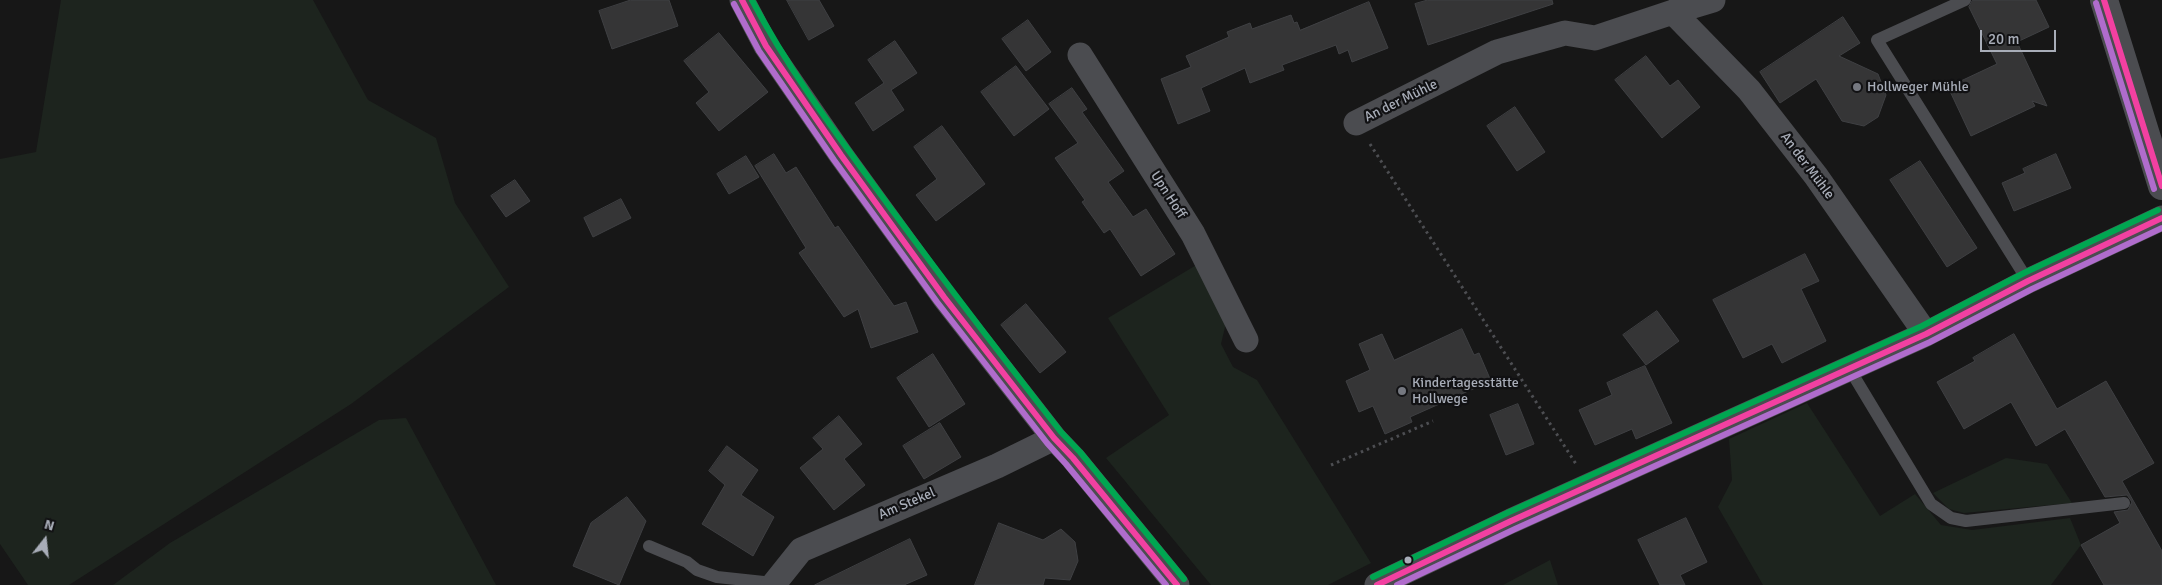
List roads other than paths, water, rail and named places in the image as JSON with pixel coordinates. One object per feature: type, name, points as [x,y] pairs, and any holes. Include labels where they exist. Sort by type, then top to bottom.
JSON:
[{"type":"street","points":[[742,0],[766,46],[841,155],[944,296],[1054,438],[1073,458],[1176,585]]},
{"type":"street","name":"An der Mühle","points":[[1356,123],[1497,52],[1565,33],[1595,38],[1713,0]]},
{"type":"street","points":[[2104,0],[2162,186]]},
{"type":"street","name":"An der Mühle","points":[[1673,12],[1750,90],[1816,176],[1926,334]]},
{"type":"street","name":"Upn Hoff","points":[[1080,55],[1193,234],[1246,340]]},
{"type":"street","points":[[1377,585],[1926,334],[2028,281],[2162,218]]},
{"type":"street","name":"Am Stekel","points":[[773,584],[801,550],[997,466],[1054,438]]},
{"type":"lane","points":[[1965,0],[1877,40],[2028,281]]},
{"type":"lane","points":[[1849,368],[1893,444],[1931,504],[1951,518],[1966,521],[2124,503]]},
{"type":"lane","points":[[650,546],[687,562],[697,570],[717,576],[773,584]]},
{"type":"place","name":"Hollweger Mühle","points":[[1857,87]]},
{"type":"place","name":"Kindertagesstätte Hollwege","points":[[1402,391]]}]
